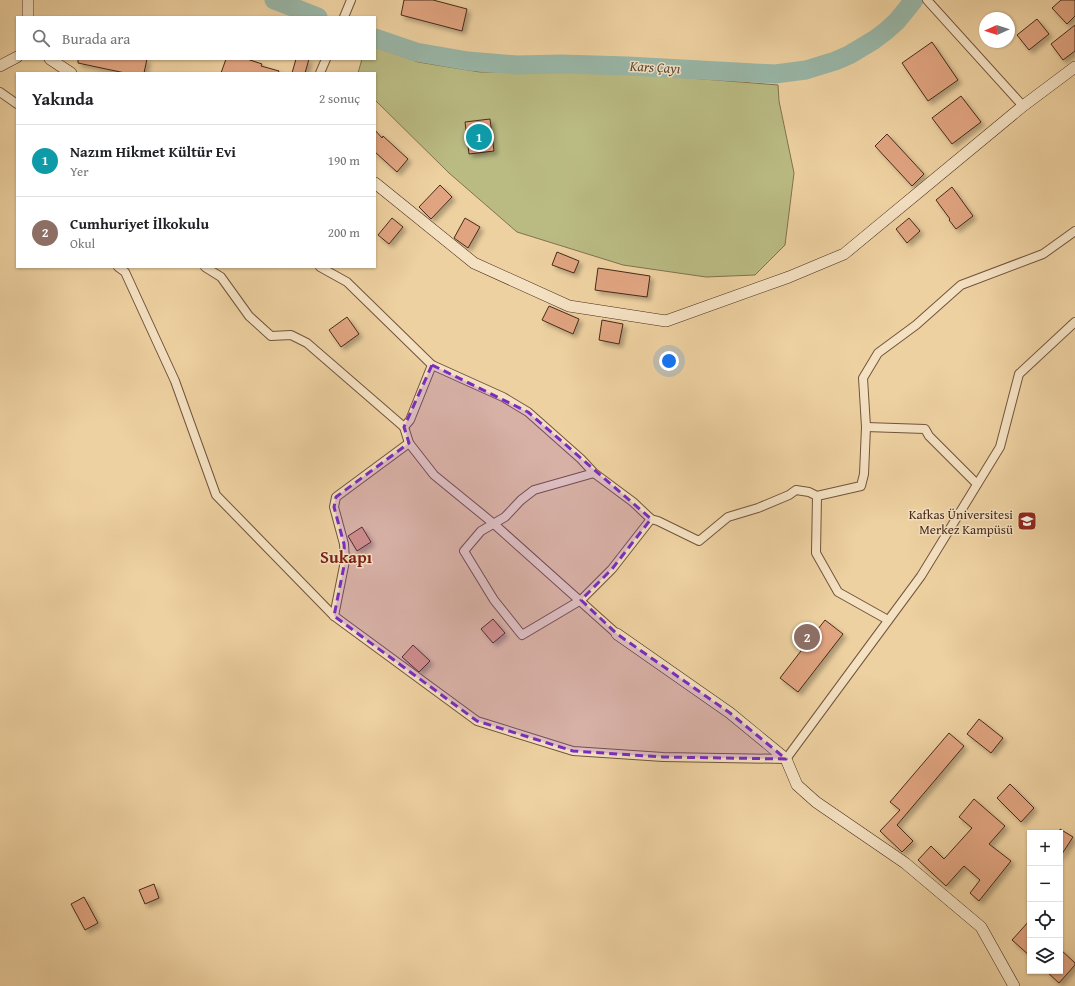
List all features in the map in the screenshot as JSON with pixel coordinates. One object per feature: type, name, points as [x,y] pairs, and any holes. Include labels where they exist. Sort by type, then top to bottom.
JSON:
[{"type":"street","points":[[28,0],[28,16]]},
{"type":"street","points":[[344,16],[351,0]]},
{"type":"street","points":[[927,0],[1022,106]]},
{"type":"street","points":[[0,66],[16,58]]},
{"type":"street","points":[[52,60],[70,72]]},
{"type":"street","points":[[320,72],[326,60]]},
{"type":"street","points":[[376,184],[474,263],[569,306],[666,321],[789,277],[844,254],[1022,106],[1075,67]]},
{"type":"street","points":[[0,92],[16,103]]},
{"type":"street","points":[[322,268],[347,282],[432,366],[503,397],[528,412],[581,458],[594,473],[633,502],[651,519],[699,540],[728,517],[758,508],[790,495],[796,490],[809,492],[817,496],[861,486],[864,474],[866,427],[863,378],[878,353],[916,325],[961,285],[1043,254],[1075,231]]},
{"type":"street","points":[[119,268],[125,272],[175,381],[216,495],[334,616],[477,721],[573,752],[663,757],[786,759]]},
{"type":"street","points":[[207,268],[221,277],[249,316],[271,336],[291,335],[307,343],[404,427],[409,443],[434,474],[581,600],[617,634],[730,713],[786,759],[796,785],[816,802],[905,863],[981,927],[1014,986]]},
{"type":"street","points":[[786,759],[921,576],[1000,447],[1019,374],[1075,322]]},
{"type":"street","points":[[404,427],[410,420],[432,366]]},
{"type":"street","points":[[866,427],[925,429],[929,436],[977,484]]},
{"type":"street","points":[[334,616],[345,561],[344,544],[334,507],[336,497],[409,443]]},
{"type":"street","points":[[594,473],[534,490],[521,500],[505,517],[482,531],[464,551],[494,600],[522,635],[581,600],[612,569],[651,519]]},
{"type":"street","points":[[817,496],[816,553],[838,592],[888,620]]},
{"type":"highlighted area","points":[[432,365],[528,412],[651,519],[612,569],[581,600],[617,634],[730,713],[786,759],[663,757],[573,751],[477,721],[334,616],[345,561],[344,544],[334,507],[336,497],[409,443],[404,427]]},
{"type":"green space","points":[[376,47],[418,62],[480,72],[615,72],[778,85],[779,101],[794,173],[785,245],[755,275],[706,277],[623,265],[517,232],[449,173],[376,101],[376,72],[358,72],[362,60],[376,60]]},
{"type":"building","points":[[404,0],[433,0],[467,9],[462,31],[401,15]]},
{"type":"building","points":[[1061,0],[1075,0],[1075,16],[1067,24],[1052,8]]},
{"type":"building","points":[[1037,19],[1049,34],[1029,50],[1017,35]]},
{"type":"building","points":[[1075,25],[1075,51],[1063,60],[1051,44]]},
{"type":"building","points":[[932,42],[958,80],[928,101],[902,63]]},
{"type":"building","points":[[78,60],[147,60],[144,72],[120,72],[78,63]]},
{"type":"building","points":[[226,60],[250,60],[262,64],[261,66],[279,71],[278,72],[221,72]]},
{"type":"building","points":[[296,60],[309,60],[305,72],[292,72]]},
{"type":"building","points":[[961,96],[981,122],[952,144],[932,118]]},
{"type":"building","points":[[490,119],[494,151],[469,154],[465,122]]},
{"type":"building","points":[[376,131],[382,138],[383,136],[408,159],[397,172],[376,153]]},
{"type":"building","points":[[887,134],[924,174],[912,186],[875,146]]},
{"type":"building","points":[[440,185],[452,197],[431,219],[419,207]]},
{"type":"building","points":[[952,187],[973,216],[956,229],[936,200]]},
{"type":"building","points":[[392,218],[403,227],[389,244],[378,235]]},
{"type":"building","points":[[465,218],[480,227],[468,248],[454,238]]},
{"type":"building","points":[[909,218],[920,231],[907,243],[896,229]]},
{"type":"building","points":[[557,252],[579,261],[574,273],[552,265]]},
{"type":"building","points":[[598,268],[650,276],[647,297],[595,290]]},
{"type":"building","points":[[549,306],[579,319],[573,334],[542,320]]},
{"type":"building","points":[[347,317],[359,334],[341,347],[329,330]]},
{"type":"building","points":[[602,320],[623,324],[619,344],[599,340]]},
{"type":"building","points":[[362,527],[371,542],[357,551],[348,536]]},
{"type":"building","points":[[493,619],[505,633],[493,643],[481,629]]},
{"type":"building","points":[[825,620],[843,634],[798,692],[780,678]]},
{"type":"building","points":[[413,645],[430,661],[419,672],[402,657]]},
{"type":"building","points":[[979,719],[1003,738],[991,753],[967,734]]},
{"type":"building","points":[[949,733],[964,746],[897,825],[913,841],[902,852],[880,831],[900,810],[890,802]]},
{"type":"building","points":[[1010,784],[1034,808],[1021,822],[997,798]]},
{"type":"building","points":[[974,799],[1005,826],[989,844],[1011,861],[979,901],[970,893],[980,880],[964,866],[946,886],[918,860],[931,846],[944,859],[972,828],[959,817]]},
{"type":"building","points":[[1063,831],[1073,837],[1063,852]]},
{"type":"building","points":[[154,884],[159,898],[145,904],[139,890]]},
{"type":"building","points":[[84,897],[98,923],[85,930],[71,904]]},
{"type":"building","points":[[1027,923],[1027,953],[1012,940]]},
{"type":"building","points":[[1063,952],[1075,963],[1075,965],[1059,983],[1049,974],[1063,974]]},
{"type":"waterway","name":"Kars Çayı","points":[[274,0],[315,16]]},
{"type":"waterway","name":"Kars Çayı","points":[[376,38],[416,52],[468,61],[517,65],[561,64],[628,66],[775,74],[806,70],[849,55],[886,31],[897,21],[914,0]]},
{"type":"place","name":"Nazım Hikmet Kültür Evi","points":[[479,137]]},
{"type":"place","name":"Kafkas Üniversitesi Merkez Kampüsü","points":[[1027,521]]},
{"type":"place","name":"Cumhuriyet İlkokulu","points":[[807,637]]},
{"type":"district","name":"Sukapı","points":[[346,556]]}]
